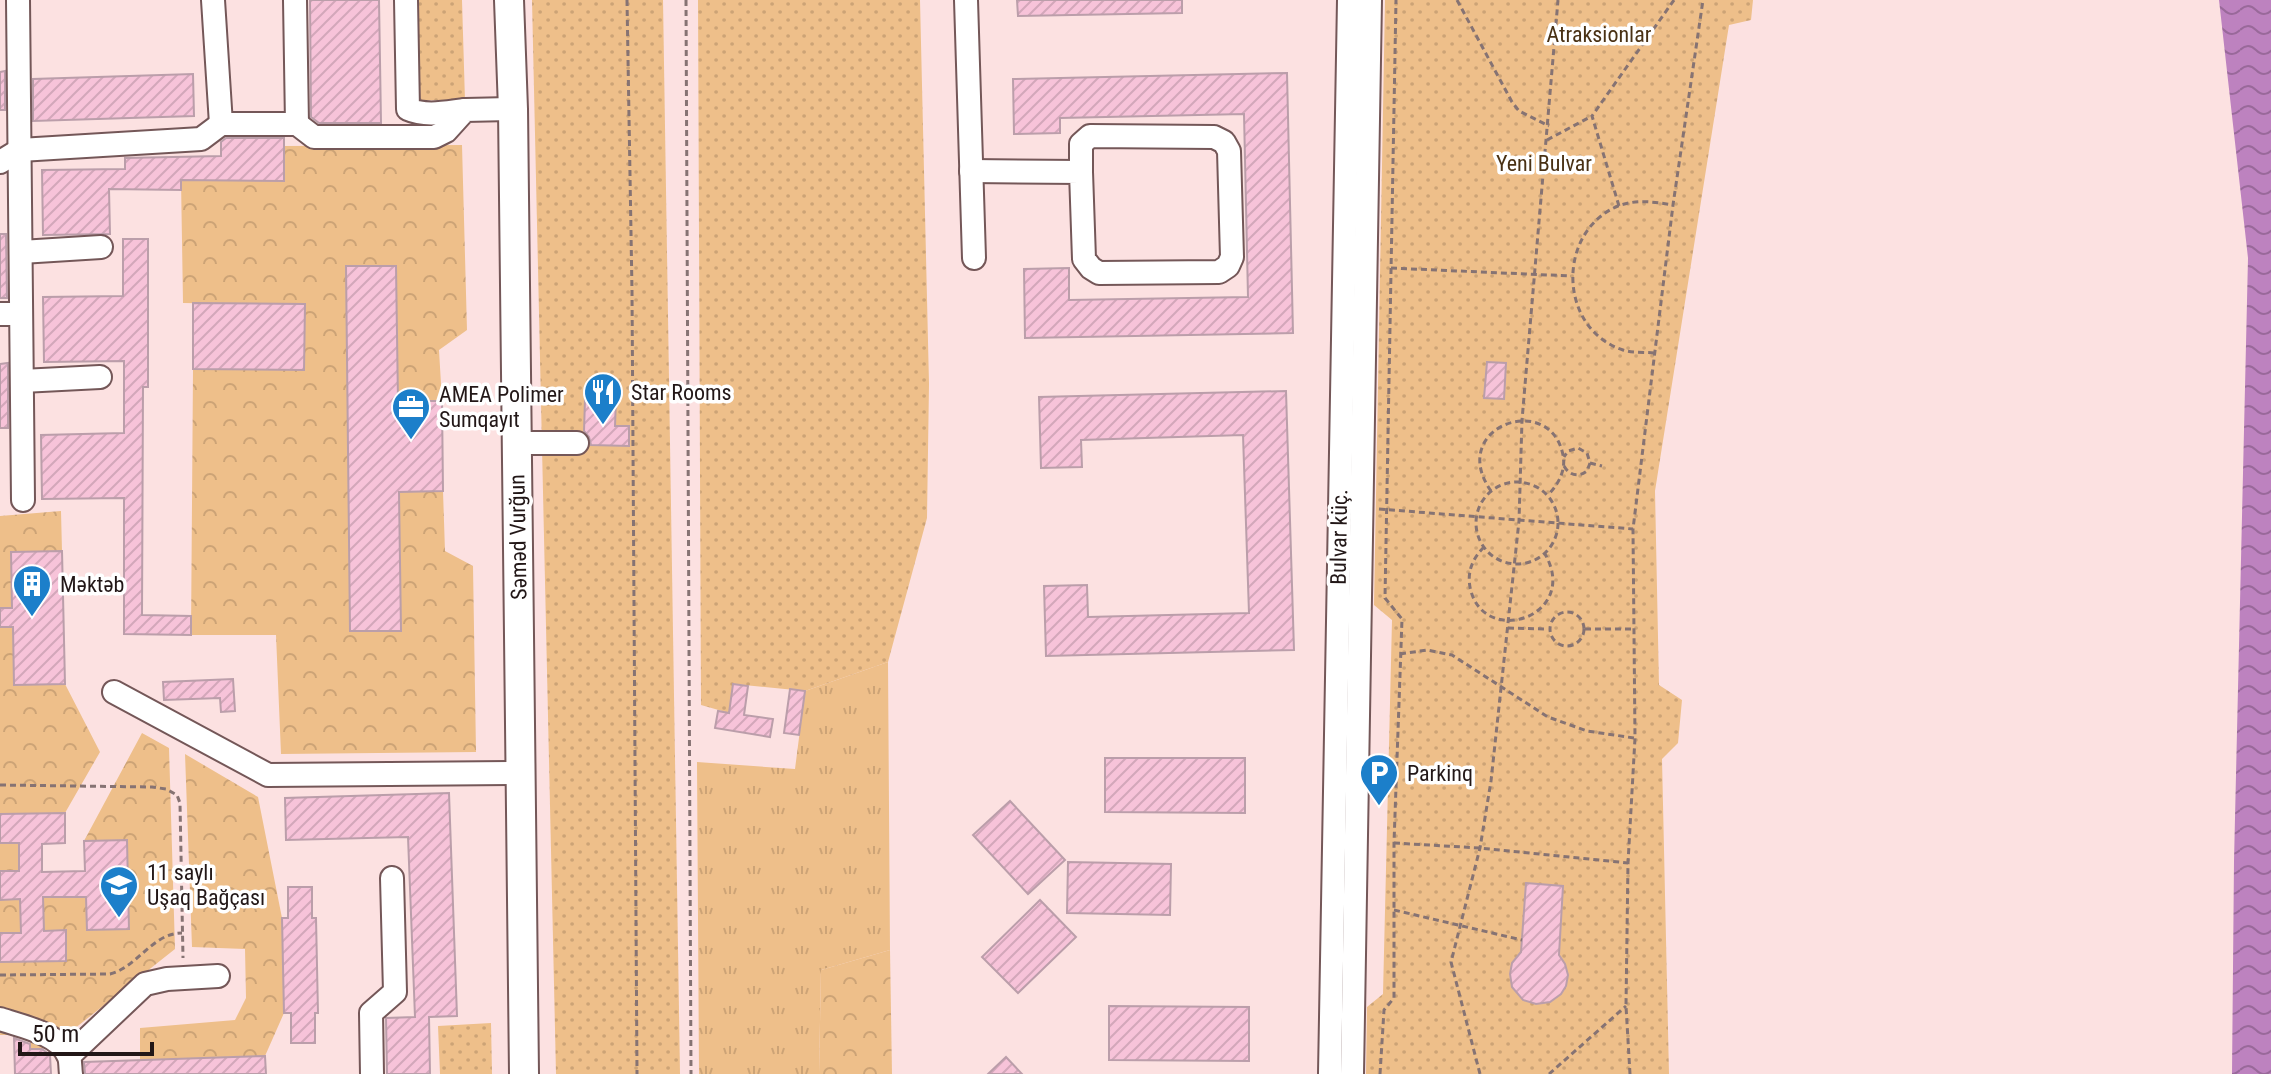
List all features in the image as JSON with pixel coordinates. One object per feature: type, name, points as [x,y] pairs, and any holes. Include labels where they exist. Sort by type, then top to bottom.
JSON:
[{"type":"main road","name":"Səməd Vurğun","points":[[509,0],[513,109],[524,1074]]},
{"type":"street","points":[[18,0],[10,63],[20,150],[21,252],[11,314],[22,381],[23,500]]},
{"type":"street","points":[[213,0],[221,124]]},
{"type":"street","points":[[295,0],[297,124]]},
{"type":"street","points":[[406,0],[408,109],[435,114],[513,109]]},
{"type":"street","points":[[966,0],[974,258]]},
{"type":"street","name":"Bulvar küç.","points":[[1349,0],[1338,581],[1344,979],[1352,1074]]},
{"type":"street","name":"Bulvar küç.","points":[[1330,1074],[1344,979],[1361,581],[1370,0]]},
{"type":"street","points":[[0,162],[20,150],[201,139],[221,124],[297,124],[314,137],[434,137],[446,131],[465,110]]},
{"type":"street","points":[[1090,136],[1214,137],[1224,142],[1229,151],[1232,257],[1228,266],[1219,272],[1099,273],[1091,268],[1084,259],[1081,172],[1081,144],[1090,136]]},
{"type":"street","points":[[971,171],[1081,172]]},
{"type":"street","points":[[21,252],[101,247]]},
{"type":"street","points":[[22,381],[100,377]]},
{"type":"street","points":[[517,443],[577,443]]},
{"type":"street","points":[[1338,581],[1361,581]]},
{"type":"street","points":[[114,692],[268,775],[521,773]]},
{"type":"street","points":[[372,1074],[371,1013],[395,992],[392,878]]},
{"type":"street","points":[[3,1024],[50,1038],[70,1065],[145,984],[218,976]]},
{"type":"path","points":[[627,0],[633,307],[637,1074]]},
{"type":"path","points":[[686,0],[691,1074]]},
{"type":"path","points":[[1380,1074],[1384,1010],[1394,998],[1394,843],[1402,619],[1385,598],[1396,0]]},
{"type":"path","points":[[1457,0],[1512,102],[1519,111],[1549,126]]},
{"type":"path","points":[[1480,1074],[1451,962],[1480,848],[1491,781],[1519,521],[1522,420],[1558,0]]},
{"type":"path","points":[[1547,140],[1592,116],[1674,0]]},
{"type":"path","points":[[1630,1074],[1626,1006],[1628,863],[1635,738],[1633,529],[1673,205],[1703,0]]},
{"type":"path","points":[[1592,116],[1619,206]]},
{"type":"path","points":[[1655,354],[1623,350],[1595,334],[1577,307],[1571,276],[1577,247],[1594,222],[1619,206],[1646,201],[1673,205]]},
{"type":"path","points":[[1379,267],[1571,276]]},
{"type":"path","points":[[1491,491],[1480,469],[1483,445],[1499,427],[1522,420],[1546,428],[1561,448],[1564,463],[1569,473],[1578,475],[1587,471],[1590,463],[1587,453],[1578,448],[1568,451],[1564,463],[1561,477],[1548,495]]},
{"type":"path","points":[[1590,463],[1602,466]]},
{"type":"path","points":[[1522,482],[1548,495],[1554,504],[1559,524],[1557,535],[1545,554],[1530,563],[1513,564],[1496,559],[1484,547],[1479,538],[1476,518],[1483,499],[1491,491],[1505,483],[1522,482]]},
{"type":"path","points":[[1376,509],[1633,529]]},
{"type":"path","points":[[1484,547],[1472,563],[1471,592],[1481,609],[1508,621],[1535,614],[1548,599],[1553,581],[1550,562],[1545,554]]},
{"type":"path","points":[[1570,612],[1581,618],[1585,629],[1583,638],[1576,645],[1567,647],[1559,645],[1552,638],[1550,629],[1558,614],[1570,612]]},
{"type":"path","points":[[1508,628],[1550,629]]},
{"type":"path","points":[[1585,629],[1634,629]]},
{"type":"path","points":[[1400,654],[1427,650],[1452,655],[1548,717],[1587,731],[1635,738]]},
{"type":"path","points":[[0,785],[152,787],[177,795],[180,803],[183,978]]},
{"type":"path","points":[[1394,843],[1628,863]]},
{"type":"path","points":[[1394,910],[1522,940]]},
{"type":"path","points":[[0,975],[110,974],[120,971],[164,935],[182,933]]},
{"type":"path","points":[[1549,1074],[1626,1006]]},
{"type":"green space","points":[[417,0],[462,0],[465,101],[419,100]]},
{"type":"green space","points":[[532,0],[663,0],[680,1074],[556,1074]]},
{"type":"green space","points":[[698,0],[920,0],[929,384],[927,518],[888,662],[805,691],[734,684],[729,713],[701,705]]},
{"type":"green space","name":"Yeni Bulvar","points":[[1385,0],[1753,0],[1751,20],[1729,25],[1655,491],[1659,685],[1682,700],[1678,743],[1662,759],[1669,1074],[1366,1074],[1367,1007],[1383,994],[1392,620],[1374,605]]},
{"type":"green space","points":[[462,145],[467,330],[439,350],[442,401],[398,401],[396,266],[346,267],[350,631],[400,631],[399,492],[443,491],[445,551],[473,566],[476,752],[281,754],[276,635],[191,635],[193,369],[304,370],[305,305],[183,303],[181,180],[283,181],[284,146]]},
{"type":"green space","points":[[61,511],[62,551],[12,552],[12,608],[0,608],[0,516]]},
{"type":"green space","points":[[0,627],[13,627],[14,684],[65,684],[100,752],[65,813],[0,814]]},
{"type":"green space","points":[[888,662],[890,950],[821,970],[819,1074],[699,1074],[697,762],[795,769],[805,691]]},
{"type":"green space","points":[[142,733],[169,748],[175,949],[50,1048],[30,1049],[30,1035],[0,1035],[0,962],[66,960],[66,931],[44,931],[43,897],[86,897],[87,929],[129,929],[127,841],[84,841]]},
{"type":"green space","points":[[185,754],[258,797],[282,918],[284,1013],[265,1056],[140,1060],[140,1028],[235,1020],[246,998],[245,949],[192,947]]},
{"type":"green space","points":[[0,843],[19,843],[19,871],[0,871]]},
{"type":"green space","points":[[20,899],[21,933],[0,933],[0,900]]},
{"type":"green space","points":[[890,950],[892,1074],[819,1074],[821,970]]},
{"type":"green space","points":[[491,1023],[492,1074],[440,1074],[438,1026]]},
{"type":"water","points":[[2219,0],[2271,0],[2271,1074],[2232,1074],[2248,258]]},
{"type":"building","points":[[310,0],[379,0],[381,123],[319,123],[311,117]]},
{"type":"building","points":[[1017,0],[1182,0],[1182,13],[1018,16]]},
{"type":"building","points":[[5,71],[5,110],[0,110],[0,72]]},
{"type":"building","points":[[1287,73],[1293,333],[1025,338],[1024,269],[1069,268],[1069,300],[1248,297],[1244,114],[1060,118],[1060,133],[1014,134],[1013,79]]},
{"type":"building","points":[[193,74],[194,116],[33,121],[33,79]]},
{"type":"building","points":[[226,138],[284,138],[284,181],[181,180],[181,190],[109,189],[110,234],[43,235],[42,170],[125,169],[125,158],[221,156],[221,142]]},
{"type":"building","points":[[0,234],[6,234],[7,298],[0,298]]},
{"type":"building","points":[[123,239],[148,239],[148,387],[143,387],[142,615],[191,616],[191,635],[124,634],[124,498],[42,499],[41,435],[124,433],[124,361],[44,362],[43,297],[123,296]]},
{"type":"building","points":[[346,266],[396,266],[398,401],[442,401],[443,491],[399,492],[401,631],[350,631]]},
{"type":"building","points":[[193,303],[305,304],[304,370],[193,369]]},
{"type":"building","points":[[1487,362],[1506,363],[1504,399],[1484,398]]},
{"type":"building","points":[[8,363],[8,428],[0,428],[0,364]]},
{"type":"building","points":[[1286,391],[1294,650],[1046,656],[1044,586],[1087,585],[1088,617],[1249,613],[1243,435],[1081,440],[1082,467],[1041,468],[1039,397]]},
{"type":"building","points":[[585,399],[616,399],[615,426],[629,426],[629,446],[591,445],[584,431]]},
{"type":"building","name":"Məktəb","points":[[62,551],[65,684],[14,685],[13,627],[0,627],[0,608],[12,608],[11,552]]},
{"type":"building","points":[[233,679],[235,711],[221,712],[220,698],[164,700],[163,682]]},
{"type":"building","points":[[733,684],[748,686],[744,715],[773,719],[770,737],[715,728],[718,711],[729,713]]},
{"type":"building","points":[[790,689],[805,691],[799,735],[784,733]]},
{"type":"building","points":[[1105,758],[1245,758],[1245,813],[1105,812]]},
{"type":"building","points":[[449,793],[457,1016],[429,1017],[430,1074],[387,1074],[386,1018],[415,1017],[408,837],[286,840],[285,798]]},
{"type":"building","points":[[1010,801],[1065,860],[1028,894],[973,835]]},
{"type":"building","points":[[65,813],[65,843],[42,844],[42,872],[85,871],[84,841],[127,840],[129,929],[87,930],[86,897],[43,897],[44,931],[66,930],[66,961],[0,962],[0,933],[21,933],[20,899],[0,900],[0,871],[19,871],[19,843],[0,843],[0,814]]},
{"type":"building","points":[[1068,862],[1171,864],[1170,915],[1067,913]]},
{"type":"building","points":[[1526,883],[1563,886],[1559,955],[1568,975],[1566,986],[1550,1002],[1536,1004],[1523,1000],[1512,987],[1510,974],[1512,963],[1521,952]]},
{"type":"building","points":[[288,887],[312,887],[312,918],[316,918],[318,1013],[315,1013],[315,1043],[291,1043],[291,1013],[284,1013],[282,918],[288,918]]},
{"type":"building","points":[[1040,900],[1076,937],[1018,993],[982,957]]},
{"type":"building","points":[[1109,1006],[1249,1007],[1249,1061],[1109,1060]]},
{"type":"building","points":[[14,1038],[30,1044],[30,1049],[42,1049],[50,1055],[51,1074],[15,1074]]},
{"type":"building","points":[[265,1056],[266,1074],[85,1074],[84,1062]]},
{"type":"building","points":[[1006,1057],[1022,1074],[988,1074]]},
{"type":"place","name":"Star Rooms","points":[[603,426]]},
{"type":"place","name":"AMEA Polimer Sumqayıt","points":[[411,441]]},
{"type":"place","name":"Məktəb","points":[[32,618]]},
{"type":"place","name":"Parkinq","points":[[1379,807]]},
{"type":"place","name":"11 saylı Uşaq Bağçası","points":[[119,919]]},
{"type":"park label","name":"Atraksionlar","points":[[1599,34]]}]
